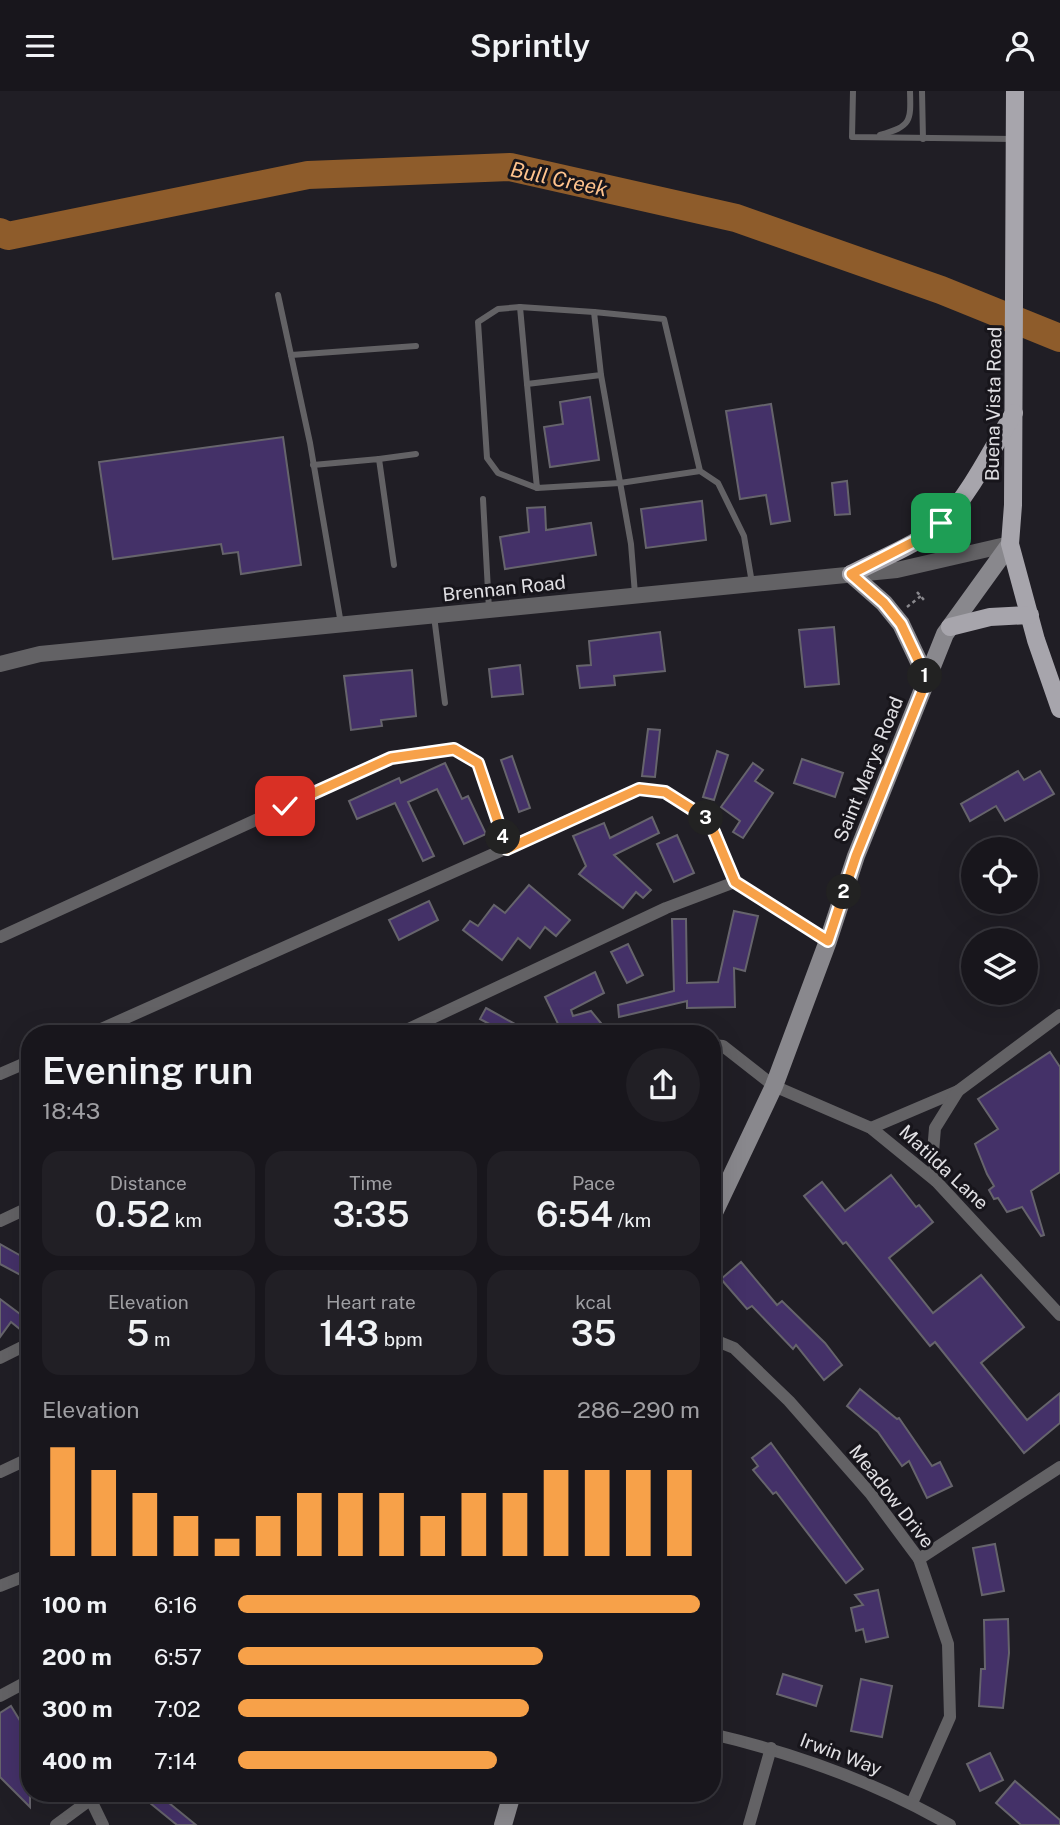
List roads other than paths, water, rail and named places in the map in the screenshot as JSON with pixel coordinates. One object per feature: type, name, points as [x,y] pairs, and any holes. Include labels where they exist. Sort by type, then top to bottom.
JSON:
[{"type":"main road","name":"Buena Vista Road","points":[[1015,91],[1013,511],[1010,544],[1060,709]]},
{"type":"main road","points":[[927,679],[901,624],[884,603],[851,574],[927,535],[941,523],[966,492],[1014,413]]},
{"type":"main road","name":"Saint Marys Road","points":[[721,1189],[774,1086],[828,941],[856,856],[945,634],[1010,544]]},
{"type":"main road","points":[[950,627],[990,617],[1030,615]]},
{"type":"main road","points":[[503,1825],[510,1802]]},
{"type":"street","name":"Brennan Road","points":[[0,664],[40,654],[897,570],[1010,544]]},
{"type":"street","points":[[0,937],[391,758],[454,749],[478,763],[507,849]]},
{"type":"street","points":[[110,1025],[639,789],[665,792],[709,820],[735,882],[828,941]]},
{"type":"street","points":[[417,1025],[666,908],[735,882]]},
{"type":"street","points":[[872,1128],[958,1091],[1060,1015]]},
{"type":"street","name":"Matilda Lane","points":[[721,1046],[774,1086],[872,1128],[936,1181],[1060,1315]]},
{"type":"street","points":[[0,1075],[21,1065]]},
{"type":"street","points":[[936,1181],[933,1152],[935,1128],[958,1091]]},
{"type":"street","points":[[0,1221],[21,1211]]},
{"type":"street","name":"Meadow Drive","points":[[721,1343],[734,1348],[789,1401],[870,1493],[919,1559],[948,1644],[950,1717],[912,1803]]},
{"type":"street","points":[[0,1358],[21,1348]]},
{"type":"street","points":[[0,1472],[21,1462]]},
{"type":"street","points":[[919,1559],[1060,1467]]},
{"type":"street","points":[[0,1586],[21,1578]]},
{"type":"street","points":[[0,1696],[21,1685]]},
{"type":"street","name":"Irwin Way","points":[[721,1736],[771,1748],[912,1803],[950,1825]]},
{"type":"street","points":[[749,1825],[771,1748]]},
{"type":"street","points":[[56,1825],[84,1802]]},
{"type":"street","points":[[95,1802],[103,1825]]},
{"type":"lane","points":[[853,91],[852,137],[1016,139]]},
{"type":"lane","points":[[875,136],[900,128],[908,122],[911,116],[910,91]]},
{"type":"lane","points":[[922,91],[923,139]]},
{"type":"lane","points":[[278,295],[310,443],[342,625]]},
{"type":"lane","points":[[520,307],[537,488]]},
{"type":"lane","points":[[700,471],[664,319],[520,307],[498,309],[478,322],[486,458],[498,473],[537,488],[620,483],[700,471],[718,483],[744,536],[752,585]]},
{"type":"lane","points":[[594,312],[601,375],[631,544],[636,596]]},
{"type":"lane","points":[[291,355],[416,346]]},
{"type":"lane","points":[[527,384],[601,375]]},
{"type":"lane","points":[[313,465],[416,454]]},
{"type":"lane","points":[[380,459],[394,565]]},
{"type":"lane","points":[[483,499],[489,611]]},
{"type":"lane","points":[[434,616],[445,703]]},
{"type":"waterway","name":"Bull Creek","points":[[0,232],[8,236],[308,175],[510,167],[736,218],[941,290],[1060,338]]}]
